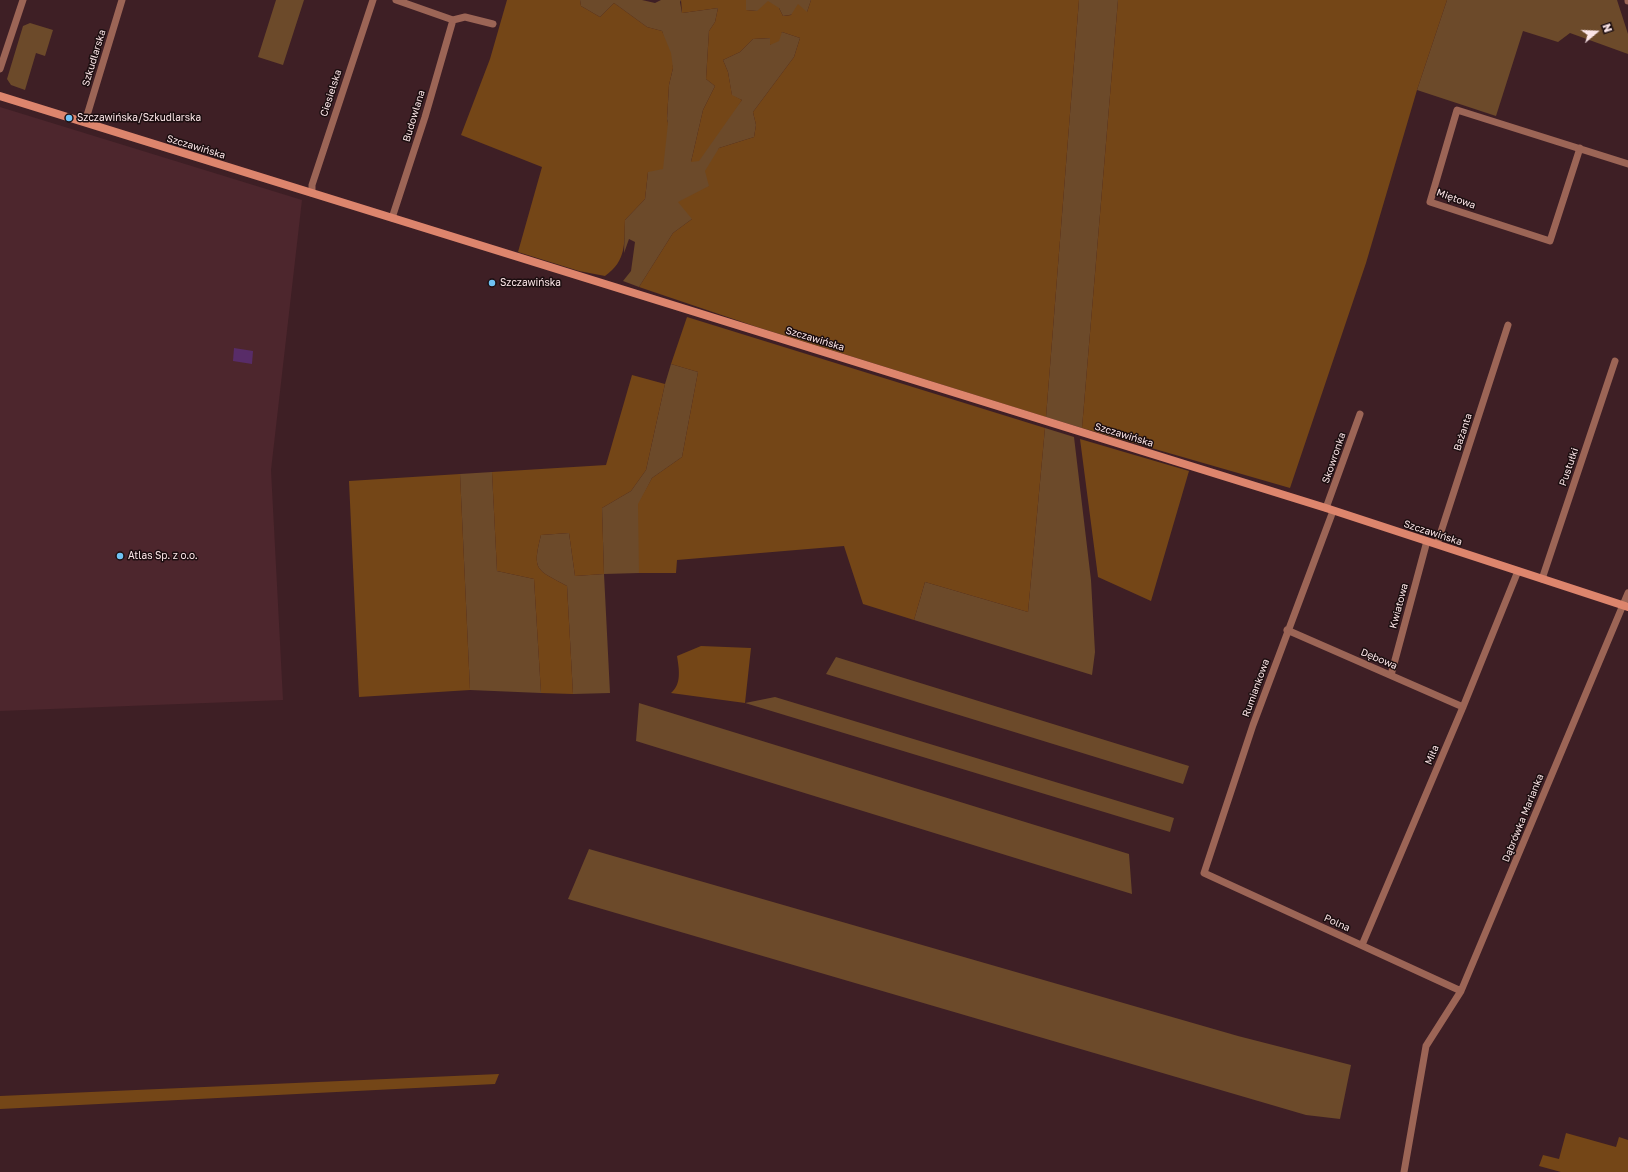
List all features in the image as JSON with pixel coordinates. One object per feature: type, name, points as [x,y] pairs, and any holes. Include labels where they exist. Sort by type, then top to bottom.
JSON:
[{"type":"street","points":[[0,69],[23,0]]},
{"type":"street","name":"Szkudlarska","points":[[84,122],[122,0]]},
{"type":"street","name":"Ciesielska","points":[[312,193],[312,185],[373,0]]},
{"type":"street","points":[[396,0],[453,20],[465,17],[493,24]]},
{"type":"street","name":"Budowlana","points":[[392,218],[425,117],[453,20]]},
{"type":"street","name":"Szczawińska","points":[[0,96],[1330,509],[1625,606]]},
{"type":"street","name":"Miętowa","points":[[1580,148],[1550,241],[1430,202],[1457,110],[1580,148],[1628,164]]},
{"type":"street","name":"Bażanta","points":[[1436,544],[1508,326]]},
{"type":"street","name":"Pustułki","points":[[1542,579],[1615,361]]},
{"type":"street","name":"Skowronka","points":[[1330,509],[1360,414]]},
{"type":"street","name":"Rumiankowa","points":[[1204,873],[1253,725],[1330,509]]},
{"type":"street","name":"Kwiatowa","points":[[1391,675],[1427,541]]},
{"type":"street","name":"Miła","points":[[1362,945],[1463,707],[1518,571]]},
{"type":"street","name":"Dąbrówka Marianka","points":[[1404,1172],[1424,1054],[1429,1039],[1461,991],[1625,606],[1628,593]]},
{"type":"street","name":"Dębowa","points":[[1287,630],[1463,707]]},
{"type":"street","name":"Polna","points":[[1204,873],[1461,991]]},
{"type":"shaded area","points":[[276,0],[304,0],[283,65],[258,57]]},
{"type":"shaded area","points":[[507,0],[580,0],[581,6],[600,17],[614,3],[647,27],[662,31],[671,53],[673,68],[669,85],[668,123],[663,169],[648,172],[645,199],[625,220],[624,244],[621,258],[612,270],[605,276],[579,271],[518,252],[542,167],[461,135],[490,59]]},
{"type":"shaded area","points":[[580,0],[642,0],[655,3],[661,0],[681,0],[682,13],[718,8],[715,22],[709,31],[706,79],[715,86],[703,110],[691,162],[742,100],[732,96],[728,72],[723,60],[740,52],[753,39],[771,38],[770,45],[782,32],[800,38],[794,57],[753,112],[756,125],[754,137],[719,148],[709,186],[692,219],[673,233],[639,287],[623,281],[631,271],[635,242],[629,239],[624,253],[625,220],[645,199],[648,172],[668,123],[669,85],[673,68],[662,31],[647,27],[614,3],[600,17],[581,6]]},
{"type":"shaded area","points":[[681,0],[746,0],[746,10],[757,11],[768,1],[779,8],[783,16],[791,15],[798,4],[807,12],[811,0],[1079,0],[1046,417],[757,327],[639,287],[673,233],[692,219],[678,202],[709,186],[705,171],[719,148],[754,137],[756,125],[753,112],[794,57],[800,38],[782,32],[779,41],[770,45],[770,38],[753,39],[740,52],[723,60],[728,72],[732,95],[742,100],[699,161],[691,162],[703,110],[715,86],[706,79],[709,31],[715,22],[718,8],[682,13]]},
{"type":"shaded area","points":[[746,0],[811,0],[807,12],[783,16],[779,8],[757,11],[746,10]]},
{"type":"shaded area","points":[[1079,0],[1118,0],[1082,428],[1046,417]]},
{"type":"shaded area","points":[[1118,0],[1447,0],[1417,90],[1366,263],[1290,488],[1082,428]]},
{"type":"shaded area","points":[[1447,0],[1617,0],[1628,34],[1628,54],[1570,33],[1558,42],[1523,31],[1496,116],[1417,90]]},
{"type":"shaded area","points":[[30,23],[53,30],[45,56],[36,53],[25,90],[11,85],[7,79],[23,26]]},
{"type":"shaded area","points":[[0,107],[302,200],[271,470],[283,700],[0,711]]},
{"type":"shaded area","points":[[687,317],[1045,428],[1028,612],[925,582],[914,620],[863,604],[844,546],[677,560],[676,573],[639,573],[638,504],[652,478],[682,457],[698,372],[671,364]]},
{"type":"shaded area","points":[[234,348],[253,351],[252,364],[233,361]]},
{"type":"shaded area","points":[[671,364],[698,372],[682,457],[652,478],[639,504],[639,573],[604,574],[602,508],[631,491],[646,470],[665,384]]},
{"type":"shaded area","points":[[632,375],[665,384],[646,470],[631,491],[602,508],[604,574],[575,576],[569,533],[541,535],[537,556],[539,568],[549,576],[567,586],[573,694],[541,693],[534,579],[497,571],[492,472],[606,465]]},
{"type":"shaded area","points":[[1045,428],[1074,437],[1091,580],[1095,652],[1092,675],[914,620],[925,582],[1028,612]]},
{"type":"shaded area","points":[[1080,439],[1189,471],[1151,601],[1098,577]]},
{"type":"shaded area","points":[[492,472],[497,571],[534,579],[541,693],[470,690],[460,474]]},
{"type":"shaded area","points":[[460,474],[470,690],[359,697],[349,481]]},
{"type":"shaded area","points":[[569,533],[575,576],[604,574],[610,693],[573,694],[567,586],[549,576],[539,568],[537,556],[541,535]]},
{"type":"shaded area","points":[[701,646],[751,648],[745,703],[671,693],[677,685],[679,676],[677,656]]},
{"type":"shaded area","points":[[836,657],[1189,766],[1183,784],[826,674]]},
{"type":"shaded area","points":[[775,697],[1174,818],[1170,832],[745,703]]},
{"type":"shaded area","points":[[639,703],[1129,854],[1132,894],[636,741]]},
{"type":"shaded area","points":[[589,849],[1238,1036],[1351,1065],[1340,1119],[1306,1115],[568,899]]},
{"type":"shaded area","points":[[499,1074],[495,1084],[0,1109],[0,1096]]},
{"type":"shaded area","points":[[1566,1133],[1616,1147],[1619,1137],[1628,1140],[1628,1172],[1561,1172],[1539,1166],[1543,1155],[1559,1159]]},
{"type":"place","name":"Szczawińska/Szkudlarska","points":[[69,118]]},
{"type":"place","name":"Szczawińska","points":[[492,283]]},
{"type":"place","name":"Atlas Sp. z o.o.","points":[[120,556]]}]
